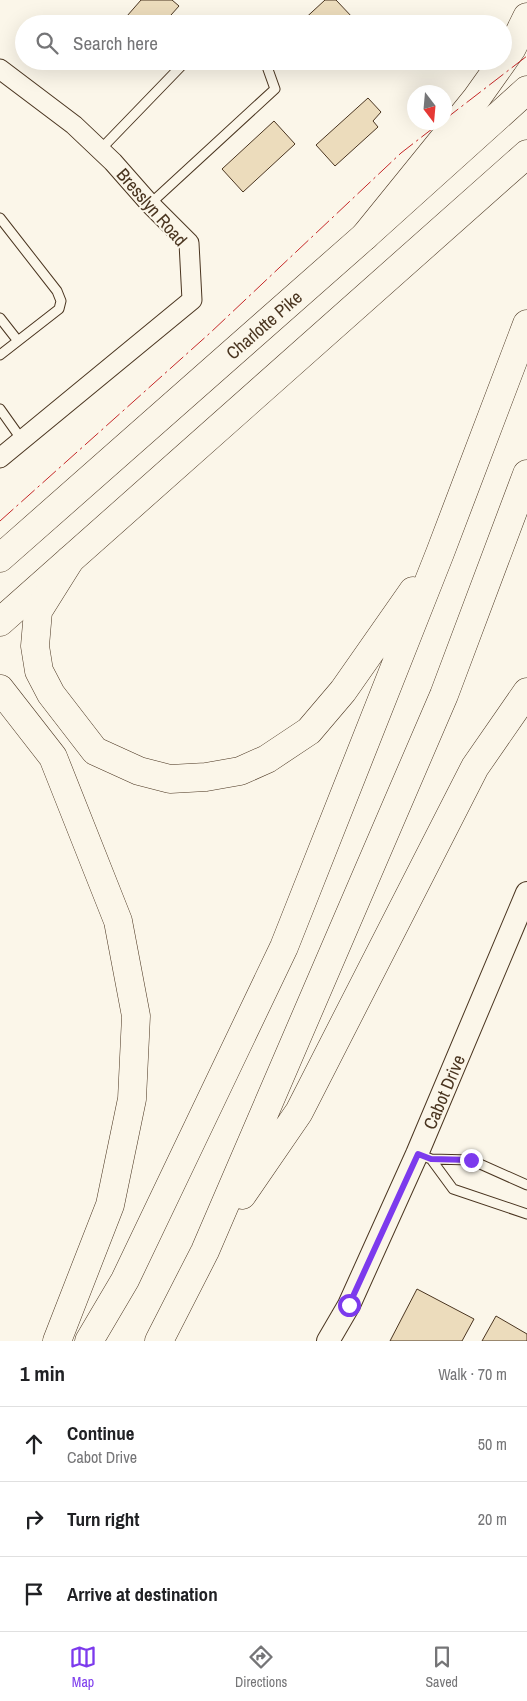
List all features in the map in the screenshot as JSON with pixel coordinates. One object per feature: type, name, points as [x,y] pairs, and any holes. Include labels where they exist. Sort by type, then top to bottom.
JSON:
[{"type":"main road","points":[[512,48],[527,17]]},
{"type":"main road","points":[[365,236],[476,99],[497,70]]},
{"type":"main road","name":"Charlotte Pike","points":[[0,558],[365,236],[527,90]]},
{"type":"main road","points":[[0,622],[527,154]]},
{"type":"main road","points":[[89,1341],[124,1280],[284,947],[440,553],[527,324]]},
{"type":"main road","points":[[159,1341],[205,1251],[444,695],[527,474]]},
{"type":"main road","points":[[70,560],[38,610],[35,646],[39,672],[51,694],[95,751],[139,771],[170,779],[206,777],[240,771],[267,760],[309,731],[343,691],[440,553]]},
{"type":"main road","points":[[0,689],[53,757],[118,921],[136,1016],[132,1100],[110,1205],[57,1341]]},
{"type":"main road","points":[[205,1251],[299,1112],[475,767],[527,692]]},
{"type":"street","name":"Bresslyn Road","points":[[0,69],[74,125],[113,162],[150,204],[189,243],[192,300],[0,458]]},
{"type":"street","name":"Cabot Drive","points":[[328,1341],[349,1305],[424,1157],[527,893]]},
{"type":"lane","points":[[100,150],[177,70]]},
{"type":"lane","points":[[150,204],[275,89],[268,70]]},
{"type":"lane","points":[[0,218],[57,291],[61,301],[59,309],[0,356]]},
{"type":"lane","points":[[0,318],[18,341]]},
{"type":"lane","points":[[0,410],[22,440]]},
{"type":"lane","points":[[424,1157],[471,1160],[527,1185]]},
{"type":"lane","points":[[424,1157],[453,1189],[527,1214]]},
{"type":"building","points":[[141,0],[172,0],[179,6],[171,15],[128,15]]},
{"type":"building","points":[[325,0],[336,0],[350,15],[309,15]]},
{"type":"building","points":[[368,98],[381,112],[373,121],[378,127],[335,166],[316,145]]},
{"type":"building","points":[[274,121],[295,144],[243,192],[222,169]]},
{"type":"building","points":[[417,1289],[474,1319],[462,1341],[390,1341]]},
{"type":"building","points":[[496,1316],[527,1334],[527,1341],[482,1341]]},
{"type":"power","points":[[512,68],[527,56]]},
{"type":"power","points":[[452,114],[509,70]]},
{"type":"power","points":[[0,521],[210,333],[401,153],[431,130]]},
{"type":"route","points":[[349,1305],[418,1154],[431,1159],[471,1160]]}]
